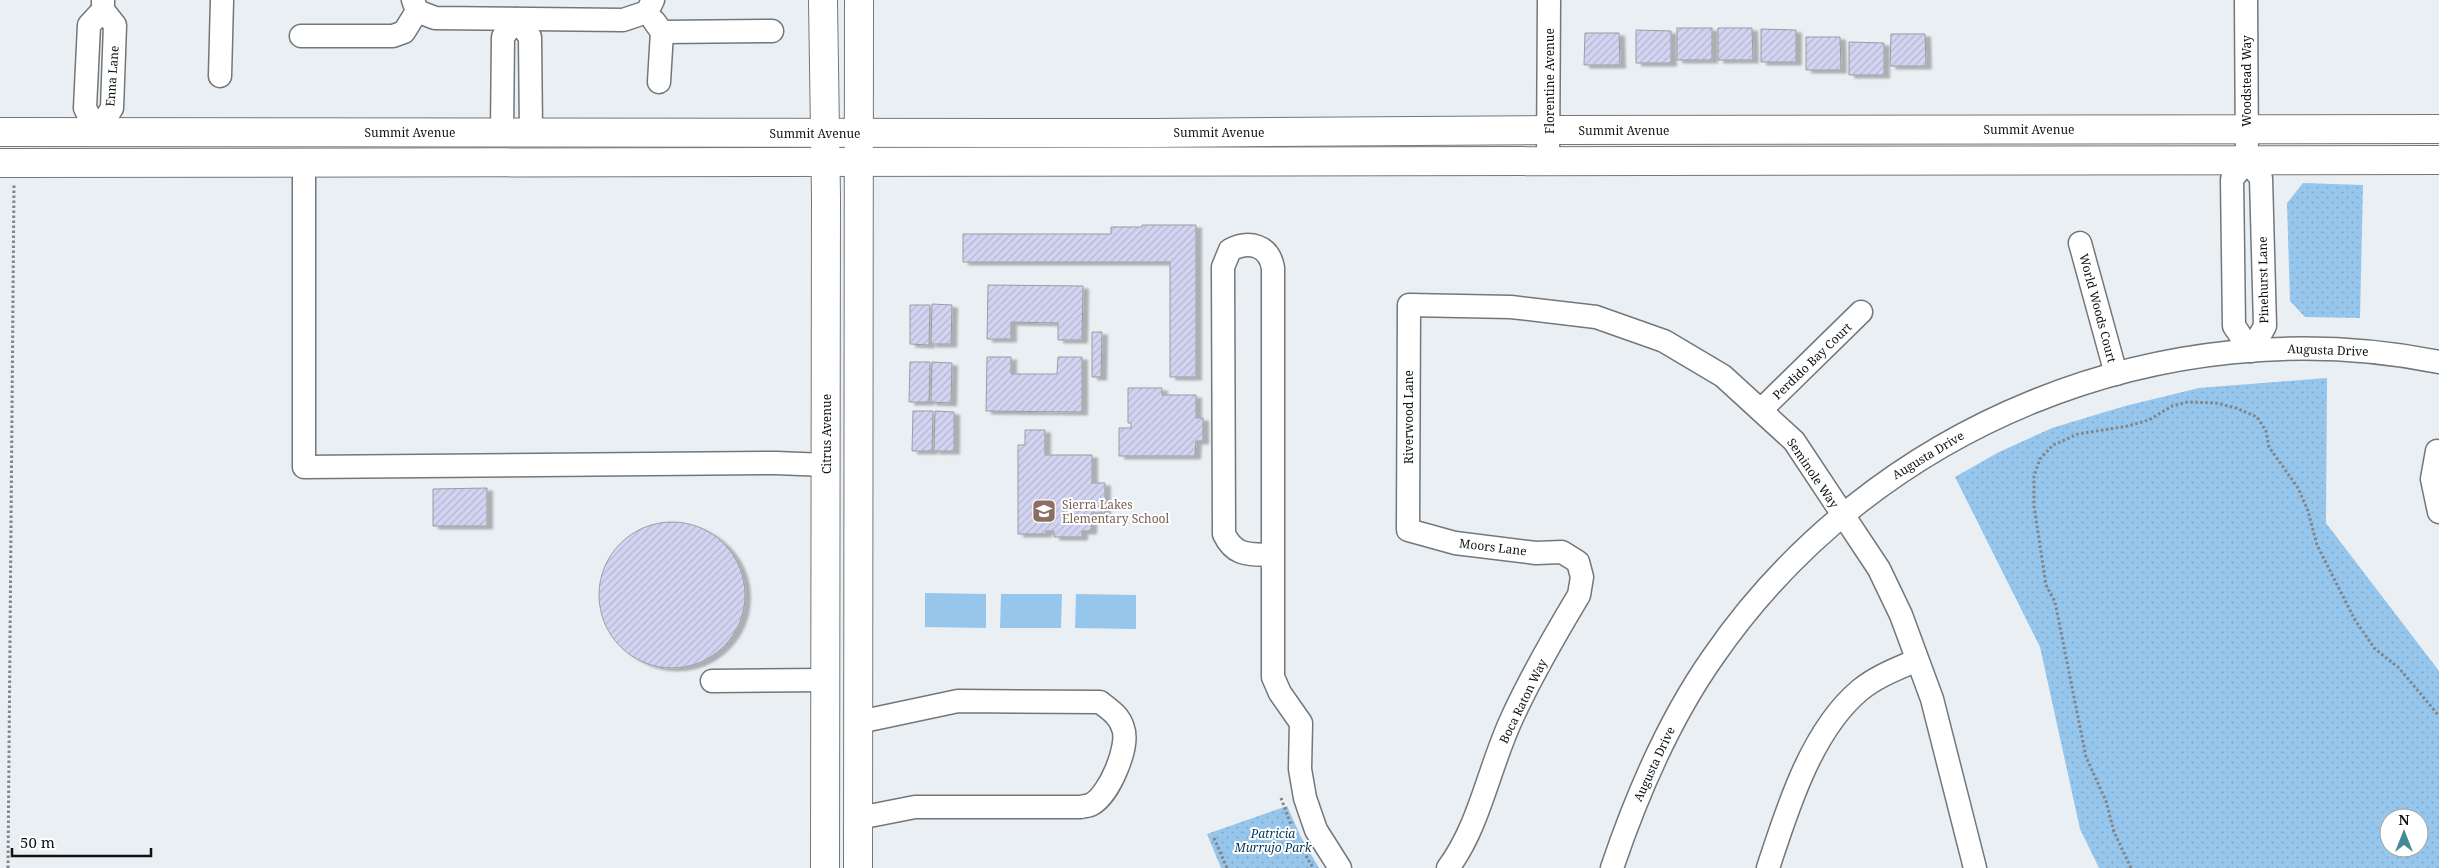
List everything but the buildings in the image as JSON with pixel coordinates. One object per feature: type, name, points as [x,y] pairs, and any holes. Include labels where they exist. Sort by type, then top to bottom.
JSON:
[{"type":"main road","name":"Citrus Avenue","points":[[823,0],[826,465],[825,868]]},
{"type":"main road","points":[[858,868],[859,0]]},
{"type":"main road","name":"Summit Avenue","points":[[0,132],[859,133],[2439,129]]},
{"type":"main road","points":[[7,163],[859,164],[2439,160]]},
{"type":"street","points":[[220,76],[222,0]]},
{"type":"street","name":"Florentine Avenue","points":[[1548,162],[1549,0]]},
{"type":"street","name":"Woodstead Way","points":[[2246,0],[2247,161]]},
{"type":"street","name":"Enna Lane","points":[[97,132],[112,108],[115,25],[103,5]]},
{"type":"street","points":[[301,36],[394,36],[404,32],[415,6],[434,18],[624,20],[650,6],[662,32],[659,82]]},
{"type":"street","points":[[516,19],[530,37],[531,132]]},
{"type":"street","points":[[502,132],[503,37],[516,19]]},
{"type":"street","points":[[662,32],[772,31]]},
{"type":"street","points":[[503,64],[530,64]]},
{"type":"street","points":[[2247,161],[2232,179],[2234,326],[2252,351]]},
{"type":"street","name":"Pinehurst Lane","points":[[2247,161],[2261,178],[2265,322],[2252,351]]},
{"type":"street","points":[[304,163],[304,467],[776,463],[826,465]]},
{"type":"street","name":"World Woods Court","points":[[2080,243],[2116,374]]},
{"type":"street","points":[[1273,555],[1242,553],[1234,549],[1224,534],[1223,266],[1230,250],[1248,244],[1261,248],[1268,254],[1273,268],[1273,555],[1273,676],[1280,693],[1301,723],[1300,770],[1305,798],[1316,830],[1340,868]]},
{"type":"street","name":"Seminole Way","points":[[1409,305],[1510,307],[1596,317],[1664,341],[1723,376],[1762,409],[1794,441],[1879,570],[1901,615],[1932,699],[1975,868]]},
{"type":"street","name":"Riverwood Lane","points":[[1408,530],[1409,305]]},
{"type":"street","name":"Perdido Bay Court","points":[[1762,409],[1861,312]]},
{"type":"street","name":"Augusta Drive","points":[[1612,868],[1650,769],[1678,712],[1713,656],[1773,582],[1801,553],[1900,470],[1956,437],[2036,400],[2062,390],[2160,362],[2198,356],[2289,348],[2344,349],[2396,354],[2439,362]]},
{"type":"street","points":[[2437,450],[2432,479],[2439,512]]},
{"type":"street","name":"Moors Lane","points":[[1408,530],[1455,542],[1536,553],[1562,552],[1578,562]]},
{"type":"street","name":"Boca Raton Way","points":[[1448,868],[1456,858],[1471,824],[1511,719],[1579,595],[1582,576],[1578,562]]},
{"type":"street","points":[[1768,868],[1800,776],[1813,752],[1836,718],[1859,691],[1885,674],[1917,660]]},
{"type":"street","points":[[712,680],[826,680]]},
{"type":"street","points":[[859,722],[958,701],[1100,702],[1118,716],[1124,730],[1121,757],[1108,789],[1093,804],[1081,807],[915,806],[859,818]]},
{"type":"path","points":[[7,163],[8,868]]},
{"type":"path","points":[[2131,868],[2114,832],[2106,801],[2086,757],[2055,602],[2046,586],[2034,506],[2034,476],[2040,459],[2053,445],[2078,434],[2149,420],[2172,406],[2188,402],[2216,403],[2236,408],[2257,417],[2266,431],[2269,447],[2298,488],[2308,511],[2317,545],[2355,620],[2375,649],[2399,668],[2439,716]]},
{"type":"path","points":[[1214,838],[1227,868]]},
{"type":"green space","points":[[2303,183],[2363,185],[2360,318],[2305,317],[2290,301],[2287,203]]},
{"type":"green space","points":[[2327,378],[2326,523],[2439,671],[2439,868],[2099,868],[2080,829],[2040,647],[1955,477],[1999,452],[2052,428],[2125,406],[2199,388]]},
{"type":"green space","points":[[925,593],[986,594],[986,628],[925,627]]},
{"type":"green space","points":[[1001,594],[1062,594],[1061,628],[1000,628]]},
{"type":"green space","points":[[1076,594],[1136,595],[1136,629],[1075,628]]},
{"type":"green space","name":"Patricia Murrujo Park","points":[[1287,806],[1301,837],[1319,868],[1221,868],[1207,834]]},
{"type":"place","name":"Sierra Lakes Elementary School","points":[[1044,511]]}]
